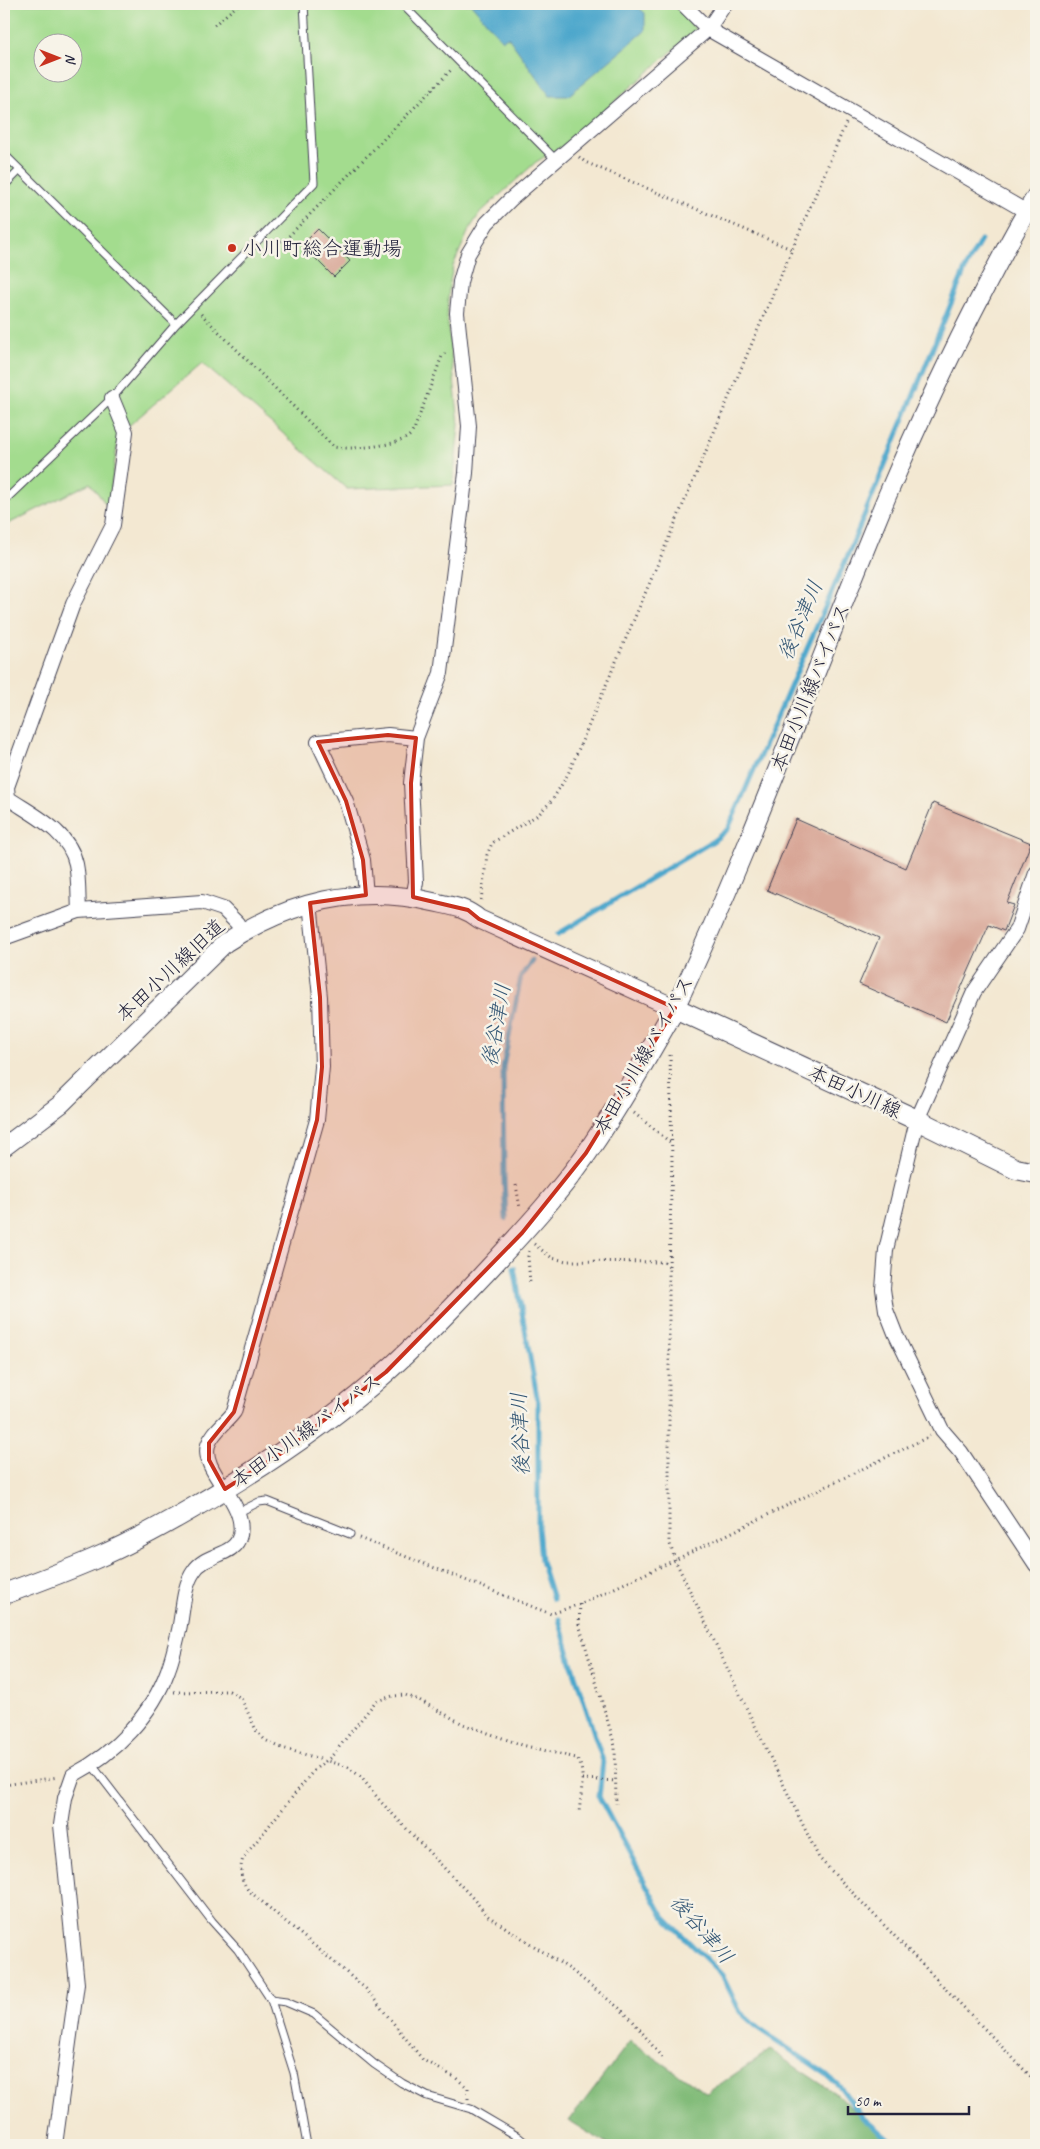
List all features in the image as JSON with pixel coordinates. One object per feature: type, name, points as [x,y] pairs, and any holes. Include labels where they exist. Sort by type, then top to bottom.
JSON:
[{"type":"main road","name":"本田小川線","points":[[675,1008],[917,1120],[1016,1169],[1036,1173]]},
{"type":"main road","name":"本田小川線バイパス","points":[[4,1594],[96,1559],[225,1489],[283,1452],[344,1407],[386,1372],[527,1238],[586,1153],[651,1050],[675,1008]]},
{"type":"street","points":[[683,4],[708,29],[1031,214]]},
{"type":"street","points":[[413,897],[416,882],[411,784],[416,738],[441,673],[466,472],[469,426],[457,313],[460,282],[468,254],[487,223],[510,200],[708,29],[726,4]]},
{"type":"street","name":"本田小川線バイパス","points":[[675,1008],[769,792],[861,558],[909,444],[962,333],[1031,214],[1036,196]]},
{"type":"street","points":[[79,910],[76,864],[70,848],[59,832],[8,798],[7,787],[73,604],[113,524],[126,432],[112,398]]},
{"type":"street","points":[[366,895],[363,860],[346,801],[318,742],[388,735],[416,738]]},
{"type":"street","points":[[1036,873],[1017,929],[974,992],[917,1120],[886,1250],[883,1289],[886,1310],[895,1333],[942,1430],[961,1452],[1036,1565]]},
{"type":"street","name":"本田小川線旧道","points":[[4,1147],[61,1104],[218,950],[242,932],[310,903],[344,896],[413,897],[468,910],[479,919],[675,1008]]},
{"type":"street","points":[[4,938],[79,910],[202,902],[223,909],[237,923],[242,932]]},
{"type":"street","points":[[55,2145],[77,1984],[61,1825],[65,1798],[73,1775],[92,1765],[121,1741],[148,1710],[168,1670],[193,1571],[207,1560],[230,1550],[238,1541],[240,1534],[239,1512],[209,1460],[207,1452],[208,1443],[234,1412],[317,1120],[322,1066],[320,997],[310,903]]},
{"type":"lane","points":[[4,501],[112,398],[176,324],[314,183],[304,4]]},
{"type":"lane","points":[[402,4],[556,160]]},
{"type":"lane","points":[[4,154],[176,324]]},
{"type":"lane","points":[[4,186],[20,170]]},
{"type":"lane","points":[[239,1512],[259,1502],[267,1502],[350,1534]]},
{"type":"lane","points":[[92,1765],[212,1921],[238,1950],[271,2000],[294,2073],[307,2145]]},
{"type":"lane","points":[[271,2000],[286,2002],[314,2014],[374,2064],[402,2083],[427,2096],[467,2108],[492,2121],[528,2145]]},
{"type":"path","points":[[214,25],[239,4]]},
{"type":"path","points":[[265,235],[272,242],[284,241],[452,69]]},
{"type":"path","points":[[479,919],[487,855],[492,843],[539,814],[553,800],[568,774],[851,111]]},
{"type":"path","points":[[569,148],[584,162],[791,249]]},
{"type":"path","points":[[194,306],[334,447],[345,450],[397,442],[409,437],[414,430],[442,356],[453,345]]},
{"type":"path","points":[[670,1053],[672,1082],[669,1267],[669,1541],[675,1560],[819,1858],[1036,2082]]},
{"type":"path","points":[[634,1112],[671,1142]]},
{"type":"path","points":[[527,1238],[552,1258],[566,1261],[664,1262],[669,1267]]},
{"type":"path","points":[[527,1238],[530,1283]]},
{"type":"path","points":[[350,1534],[551,1614],[570,1609],[675,1560],[942,1430]]},
{"type":"path","points":[[580,1604],[579,1624],[615,1746],[616,1804]]},
{"type":"path","points":[[158,1693],[229,1691],[241,1698],[257,1732],[265,1740],[279,1747],[348,1767],[361,1778],[381,1802],[488,1916],[571,1970],[619,2008],[633,2021],[664,2060]]},
{"type":"path","points":[[467,2108],[470,2092],[468,2088],[456,2078],[423,2060],[366,1990],[248,1890],[242,1877],[241,1866],[243,1858],[315,1769],[331,1757],[376,1701],[393,1696],[405,1695],[419,1700],[463,1724],[522,1745],[576,1758],[582,1769],[579,1813]]},
{"type":"path","points":[[4,1785],[73,1775]]},
{"type":"path","points":[[582,1779],[616,1781]]},
{"type":"highlighted area","points":[[388,735],[416,738],[411,783],[413,897],[468,910],[479,919],[675,1008],[586,1153],[522,1233],[386,1372],[283,1452],[225,1489],[209,1460],[209,1443],[234,1412],[317,1120],[322,1067],[320,997],[310,903],[366,895],[363,860],[346,801],[318,742]]},
{"type":"green space","name":"小川町総合運動場","points":[[4,4],[675,4],[696,30],[566,144],[536,162],[480,213],[469,230],[453,266],[447,316],[459,424],[453,485],[347,489],[202,363],[119,434],[108,507],[90,483],[4,526]]},
{"type":"green space","points":[[630,2041],[707,2093],[770,2050],[838,2095],[892,2145],[608,2145],[569,2121]]},
{"type":"water","points":[[471,4],[634,4],[645,13],[645,31],[568,96],[550,96],[508,37],[502,40]]},
{"type":"building","points":[[318,229],[350,261],[334,277],[302,245]]},
{"type":"building","points":[[933,803],[1031,843],[1007,903],[1014,905],[1004,931],[989,925],[946,1022],[859,984],[879,938],[767,890],[796,819],[906,868]]},
{"type":"waterway","name":"後谷津川","points":[[558,934],[713,841],[728,829],[848,555],[966,267],[981,240]]},
{"type":"waterway","name":"後谷津川","points":[[506,1219],[503,1067],[521,976],[532,961]]},
{"type":"waterway","name":"後谷津川","points":[[514,1268],[538,1402],[538,1526],[541,1561],[553,1599]]},
{"type":"waterway","name":"後谷津川","points":[[559,1619],[603,1761],[599,1797],[663,1916],[722,1975],[740,2012],[759,2029],[826,2074],[841,2088],[863,2118],[895,2145]]},
{"type":"place","name":"小川町総合運動場","points":[[232,248]]}]
